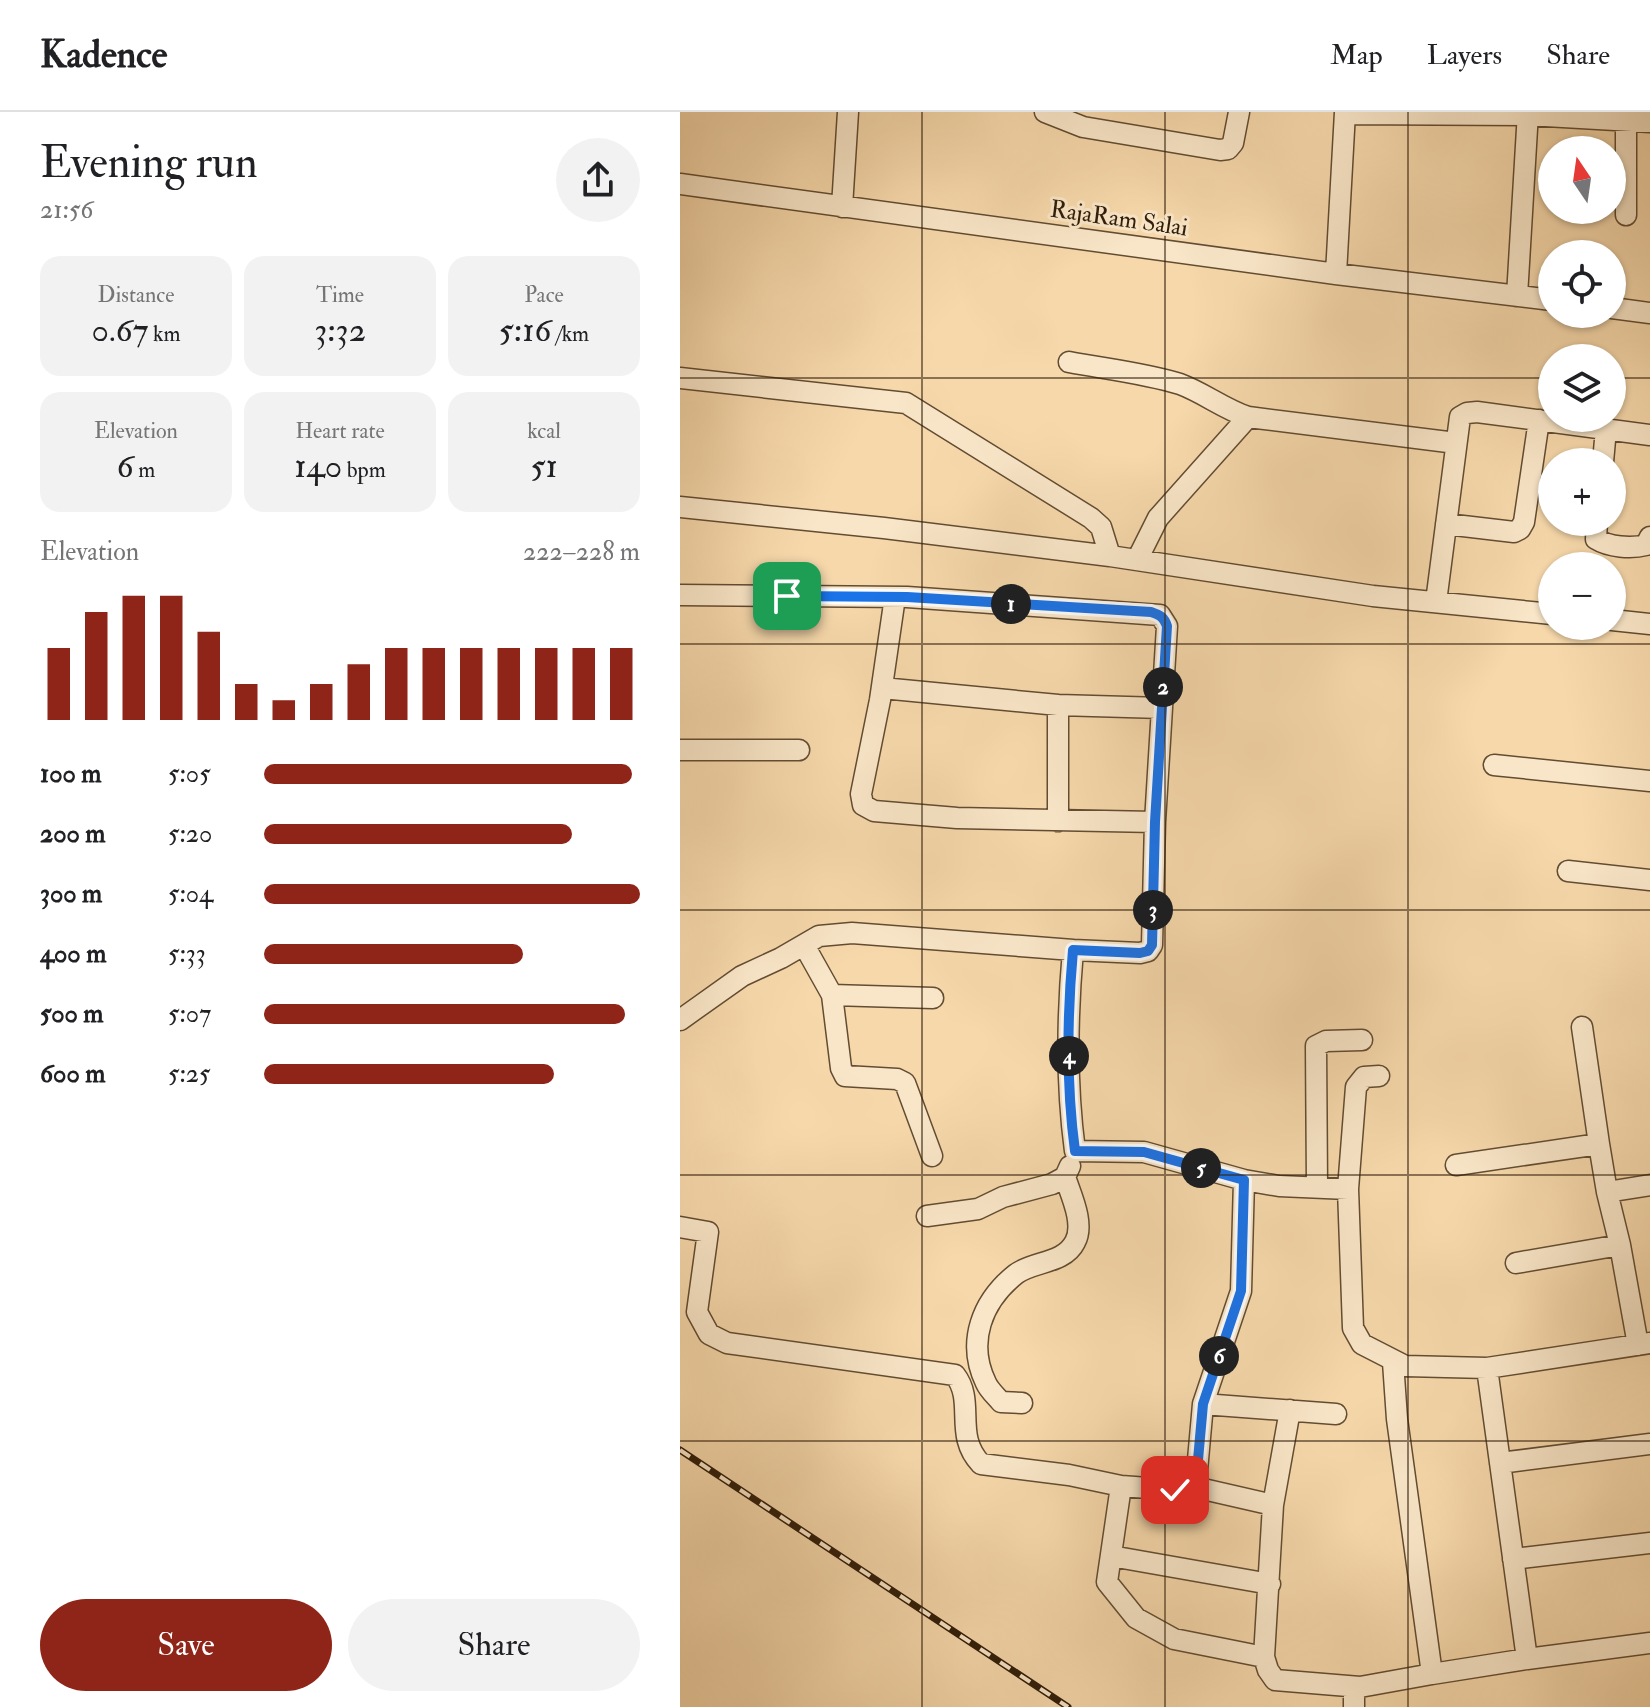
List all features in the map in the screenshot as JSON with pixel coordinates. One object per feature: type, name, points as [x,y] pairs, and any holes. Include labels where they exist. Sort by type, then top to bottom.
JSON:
[{"type":"street","points":[[842,207],[848,112]]},
{"type":"street","points":[[1045,112],[1083,127],[1220,150],[1228,149],[1233,143],[1239,112]]},
{"type":"street","points":[[1336,274],[1345,113],[1626,116],[1650,122]]},
{"type":"street","points":[[1517,296],[1528,114]]},
{"type":"street","name":"RajaRam Salai","points":[[680,184],[1336,274],[1538,298]]},
{"type":"street","points":[[1626,310],[1650,313]]},
{"type":"street","points":[[1069,362],[1185,386],[1248,417],[1456,443]]},
{"type":"street","points":[[680,378],[906,403],[1091,518],[1101,527],[1110,556]]},
{"type":"street","points":[[1436,602],[1460,417],[1467,413],[1538,420]]},
{"type":"street","points":[[1137,560],[1166,508],[1248,417]]},
{"type":"street","points":[[1446,524],[1514,532],[1520,529],[1524,522],[1538,427]]},
{"type":"street","points":[[1626,432],[1650,435]]},
{"type":"street","points":[[680,507],[884,528],[1110,556],[1373,596],[1538,613]]},
{"type":"street","points":[[1596,536],[1596,539],[1607,544],[1639,547],[1646,545],[1650,537]]},
{"type":"street","points":[[680,595],[895,597],[1160,615],[1167,626],[1155,822],[1152,945],[1148,951],[1073,950],[852,933],[819,936],[742,976],[680,1020]]},
{"type":"street","points":[[895,597],[882,688],[861,794],[863,805],[874,811],[957,818],[1155,822]]},
{"type":"street","points":[[1626,621],[1650,624]]},
{"type":"street","points":[[882,688],[1058,705],[1162,708]]},
{"type":"street","points":[[1058,705],[1058,821]]},
{"type":"street","points":[[680,750],[799,750]]},
{"type":"street","points":[[1494,765],[1650,781]]},
{"type":"street","points":[[1568,871],[1650,880]]},
{"type":"street","points":[[804,945],[832,995],[841,1068],[845,1076],[897,1079],[905,1083],[932,1156]]},
{"type":"street","points":[[1022,1403],[1001,1402],[986,1383],[976,1335],[983,1313],[1018,1272],[1069,1251],[1076,1242],[1077,1214],[1065,1177],[1075,1151],[1069,1103],[1068,1003],[1073,950]]},
{"type":"street","points":[[832,995],[933,998]]},
{"type":"street","points":[[1379,1076],[1364,1077],[1356,1087],[1348,1189],[1353,1328],[1362,1344],[1405,1366],[1487,1368],[1644,1344],[1607,1192],[1582,1027]]},
{"type":"street","points":[[1317,1187],[1316,1046],[1326,1041],[1362,1040]]},
{"type":"street","points":[[1456,1165],[1599,1144]]},
{"type":"street","points":[[1075,1151],[1144,1152],[1244,1180],[1279,1186],[1348,1189]]},
{"type":"street","points":[[927,1216],[978,1209],[1003,1197],[1052,1184],[1065,1177]]},
{"type":"street","points":[[1190,1486],[1197,1471],[1203,1404],[1241,1291],[1244,1180]]},
{"type":"street","points":[[1607,1192],[1650,1185]]},
{"type":"street","points":[[680,1227],[708,1232],[697,1312],[709,1334],[727,1343],[955,1375],[963,1386],[965,1435],[970,1453],[981,1464],[1069,1475],[1121,1486],[1175,1490],[1190,1486],[1273,1505]]},
{"type":"street","points":[[1516,1263],[1620,1245]]},
{"type":"street","points":[[1393,1362],[1397,1419],[1432,1674]]},
{"type":"street","points":[[1487,1368],[1527,1659]]},
{"type":"street","points":[[1203,1404],[1336,1414]]},
{"type":"street","points":[[1290,1410],[1273,1505],[1264,1657],[1275,1680],[1357,1697],[1432,1674],[1650,1643]]},
{"type":"street","points":[[1500,1463],[1650,1444]]},
{"type":"street","points":[[1121,1486],[1107,1582],[1136,1618],[1174,1639],[1264,1657]]},
{"type":"street","points":[[1513,1559],[1650,1543]]},
{"type":"street","points":[[1111,1556],[1270,1584]]},
{"type":"railway","points":[[680,1450],[1068,1707]]},
{"type":"route","points":[[787,596],[907,597],[1151,612],[1165,620],[1152,945],[1148,951],[1140,953],[1073,950],[1068,1003],[1069,1103],[1075,1151],[1144,1152],[1244,1180],[1241,1291],[1203,1404],[1197,1471],[1190,1486],[1175,1490]]}]
